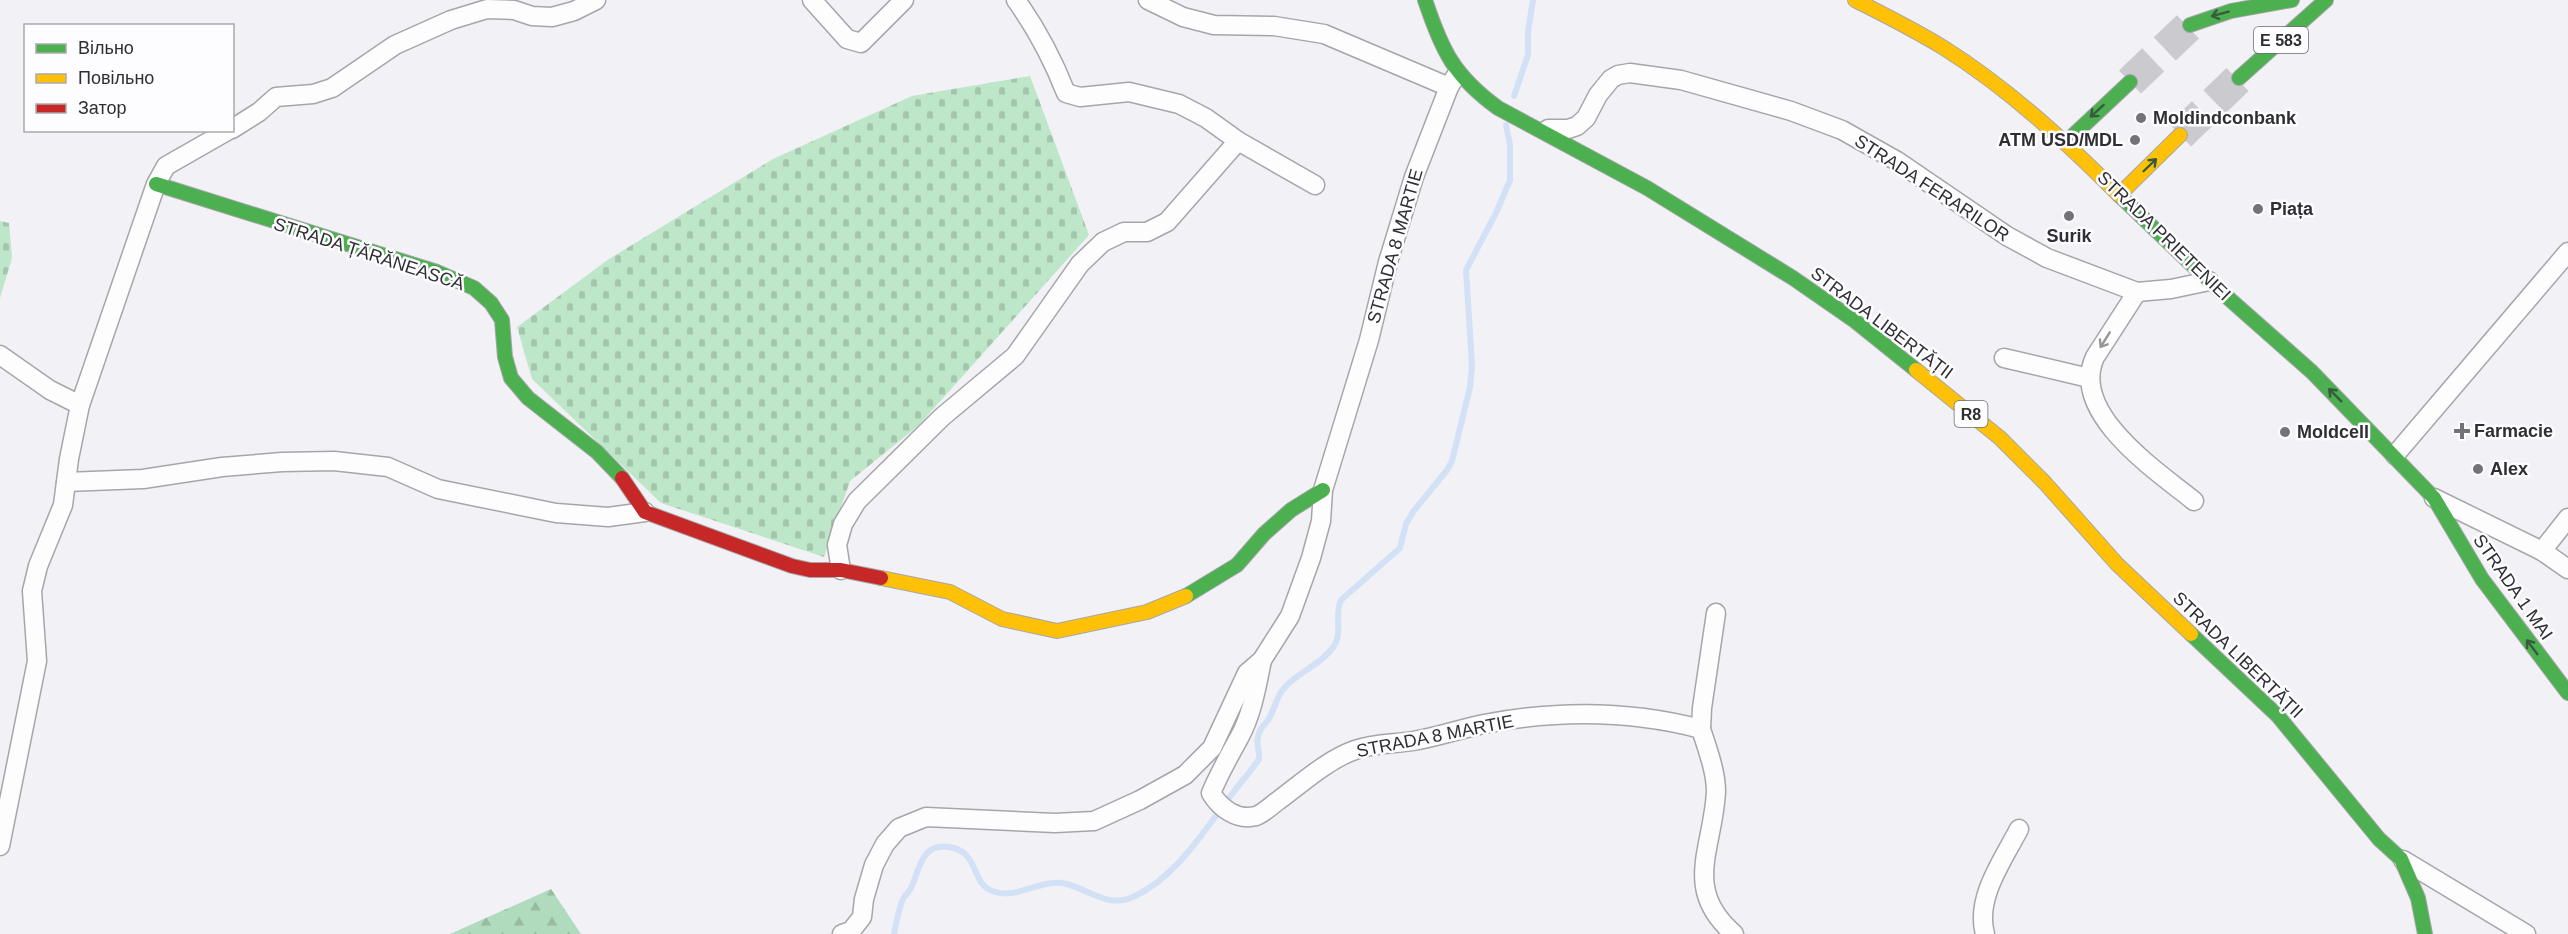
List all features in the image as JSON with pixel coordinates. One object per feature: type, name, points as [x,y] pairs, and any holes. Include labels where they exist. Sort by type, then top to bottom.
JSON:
[{"type":"main road","name":"STRADA LIBERTĂȚII","points":[[1425,0],[1453,80],[1469,87],[1489,102],[1537,129],[1647,188],[1793,278],[1855,321],[1987,427],[2021,458],[2125,573],[2278,716],[2341,788],[2379,839],[2401,859],[2418,898],[2425,934]]},
{"type":"main road","name":"STRADA PRIETENIEI","points":[[1855,0],[1954,54],[2030,111],[2066,142],[2209,281],[2312,372],[2395,455],[2434,498]]},
{"type":"main road","name":"E 583","points":[[2190,25],[2231,11],[2292,0]]},
{"type":"main road","name":"E 583","points":[[2240,78],[2326,0]]},
{"type":"main road","points":[[2066,142],[2130,82]]},
{"type":"main road","points":[[2119,195],[2180,135]]},
{"type":"main road","name":"STRADA ȚĂRĂNEASCĂ","points":[[156,184],[437,272],[474,288],[490,303],[502,321],[505,357],[511,378],[528,398],[597,452],[623,479],[645,512]]},
{"type":"main road","points":[[645,512],[792,566],[810,570],[841,570],[950,592],[1002,620],[1057,631],[1147,612],[1192,593],[1237,565],[1291,510],[1323,490]]},
{"type":"main road","name":"STRADA 1 MAI","points":[[2434,498],[2482,579],[2568,693]]},
{"type":"street","points":[[234,128],[259,112],[276,97],[313,94],[332,88],[395,45],[451,20],[487,9],[514,10],[532,16],[552,17],[574,11],[596,0]]},
{"type":"street","points":[[812,0],[847,39],[861,43],[904,0]]},
{"type":"street","points":[[1016,0],[1058,73],[1066,93],[1080,97],[1129,92],[1179,104],[1206,118],[1238,141],[1315,184]]},
{"type":"street","points":[[1148,0],[1183,17],[1214,25],[1274,26],[1324,34],[1453,80]]},
{"type":"street","name":"STRADA FERARILOR","points":[[1537,129],[1568,129],[1577,126],[1586,117],[1611,79],[1630,72],[1681,80],[1734,94],[1842,130],[1897,161],[2007,236],[2048,258],[2137,292],[2171,289],[2209,281]]},
{"type":"street","name":"STRADA 8 MARTIE","points":[[842,934],[851,931],[862,917],[874,865],[885,844],[899,828],[926,817],[1055,823],[1094,821],[1140,800],[1185,775],[1212,748],[1247,673],[1262,660],[1290,616],[1311,558],[1320,521],[1323,490],[1369,340],[1388,262],[1410,188],[1453,80]]},
{"type":"street","points":[[0,846],[37,661],[32,591],[38,566],[63,505],[80,405],[156,184],[166,166],[227,132]]},
{"type":"street","points":[[841,570],[837,545],[843,524],[856,501],[942,417],[1015,356],[1080,264],[1103,242],[1124,232],[1147,232],[1167,222],[1238,141]]},
{"type":"street","points":[[2395,455],[2568,252]]},
{"type":"street","points":[[2137,292],[2095,357],[2089,378],[2093,399],[2101,415],[2120,438],[2194,501]]},
{"type":"street","points":[[0,355],[50,390],[80,405]]},
{"type":"street","points":[[2004,358],[2089,378]]},
{"type":"street","points":[[66,482],[143,479],[222,467],[334,461],[388,467],[438,489],[556,513],[608,517],[645,512]]},
{"type":"street","name":"STRADA PRIETENIEI","points":[[2434,498],[2542,550],[2568,569]]},
{"type":"street","points":[[2542,550],[2568,518]]},
{"type":"street","points":[[1716,612],[1701,729],[1716,789],[1704,874],[1705,897],[1717,920],[1734,934]]},
{"type":"street","name":"STRADA 8 MARTIE","points":[[1262,660],[1257,687],[1240,736],[1227,757],[1211,793],[1221,806],[1238,816],[1256,816],[1325,766],[1354,750],[1380,744],[1413,741],[1488,724],[1544,716],[1601,713],[1648,717],[1701,729]]},
{"type":"street","points":[[1985,934],[1982,908],[2019,829]]},
{"type":"street","points":[[2401,859],[2526,934]]},
{"type":"green space","points":[[1030,76],[1089,235],[918,426],[850,481],[824,557],[661,503],[532,379],[517,327],[609,259],[773,159],[912,96]]},
{"type":"green space","points":[[0,221],[9,223],[12,258],[0,298]]},
{"type":"green space","points":[[551,889],[581,934],[450,934]]},
{"type":"waterway","points":[[1514,96],[1528,55],[1528,32],[1533,0]]},
{"type":"waterway","points":[[894,934],[902,902],[911,888],[923,858],[933,849],[940,847],[952,847],[970,859],[980,880],[992,891],[1011,893],[1057,883],[1067,884],[1109,900],[1126,900],[1135,896],[1152,886],[1183,858],[1248,774],[1259,759],[1260,731],[1270,717],[1282,691],[1296,677],[1329,653],[1337,641],[1338,611],[1341,600],[1400,548],[1406,524],[1413,512],[1452,461],[1470,387],[1472,365],[1466,270],[1496,213],[1510,180],[1510,145],[1506,125]]},
{"type":"tunnel","points":[[2130,82],[2190,25]]},
{"type":"tunnel","points":[[2180,135],[2239,78]]},
{"type":"traffic: fast","points":[[1425,0],[1437,34],[1451,61],[1470,85],[1498,108],[1647,188],[1793,278],[1855,321],[1916,370]]},
{"type":"traffic: fast","points":[[2190,25],[2231,11],[2292,0]]},
{"type":"traffic: fast","points":[[2239,78],[2326,0]]},
{"type":"traffic: fast","points":[[2066,142],[2130,82]]},
{"type":"traffic: fast","points":[[156,184],[437,272],[474,288],[491,303],[502,320],[505,357],[511,378],[528,398],[597,452],[622,478]]},
{"type":"traffic: fast","points":[[2119,195],[2209,281],[2312,372],[2434,498],[2482,579],[2568,693]]},
{"type":"traffic: fast","points":[[1186,596],[1237,565],[1264,534],[1291,510],[1323,490]]},
{"type":"traffic: fast","points":[[2191,634],[2278,716],[2379,839],[2401,859],[2418,898],[2425,934]]},
{"type":"traffic: slow","points":[[1855,0],[1933,41],[1968,64],[2014,98],[2119,195],[2180,135]]},
{"type":"traffic: slow","points":[[1916,370],[2000,438],[2045,483],[2117,564],[2191,634]]},
{"type":"traffic: slow","points":[[881,578],[950,592],[1002,619],[1057,631],[1147,612],[1186,596]]},
{"type":"traffic: jam","points":[[622,478],[645,512],[792,566],[810,570],[841,570],[881,578]]},
{"type":"place","name":"Moldindconbank","points":[[2141,118]]},
{"type":"place","name":"ATM USD/MDL","points":[[2135,140]]},
{"type":"place","name":"Piața","points":[[2258,209]]},
{"type":"place","name":"Surik","points":[[2069,216]]},
{"type":"place","name":"Farmacie","points":[[2462,431]]},
{"type":"place","name":"Moldcell","points":[[2285,432]]},
{"type":"place","name":"Alex","points":[[2478,469]]}]
